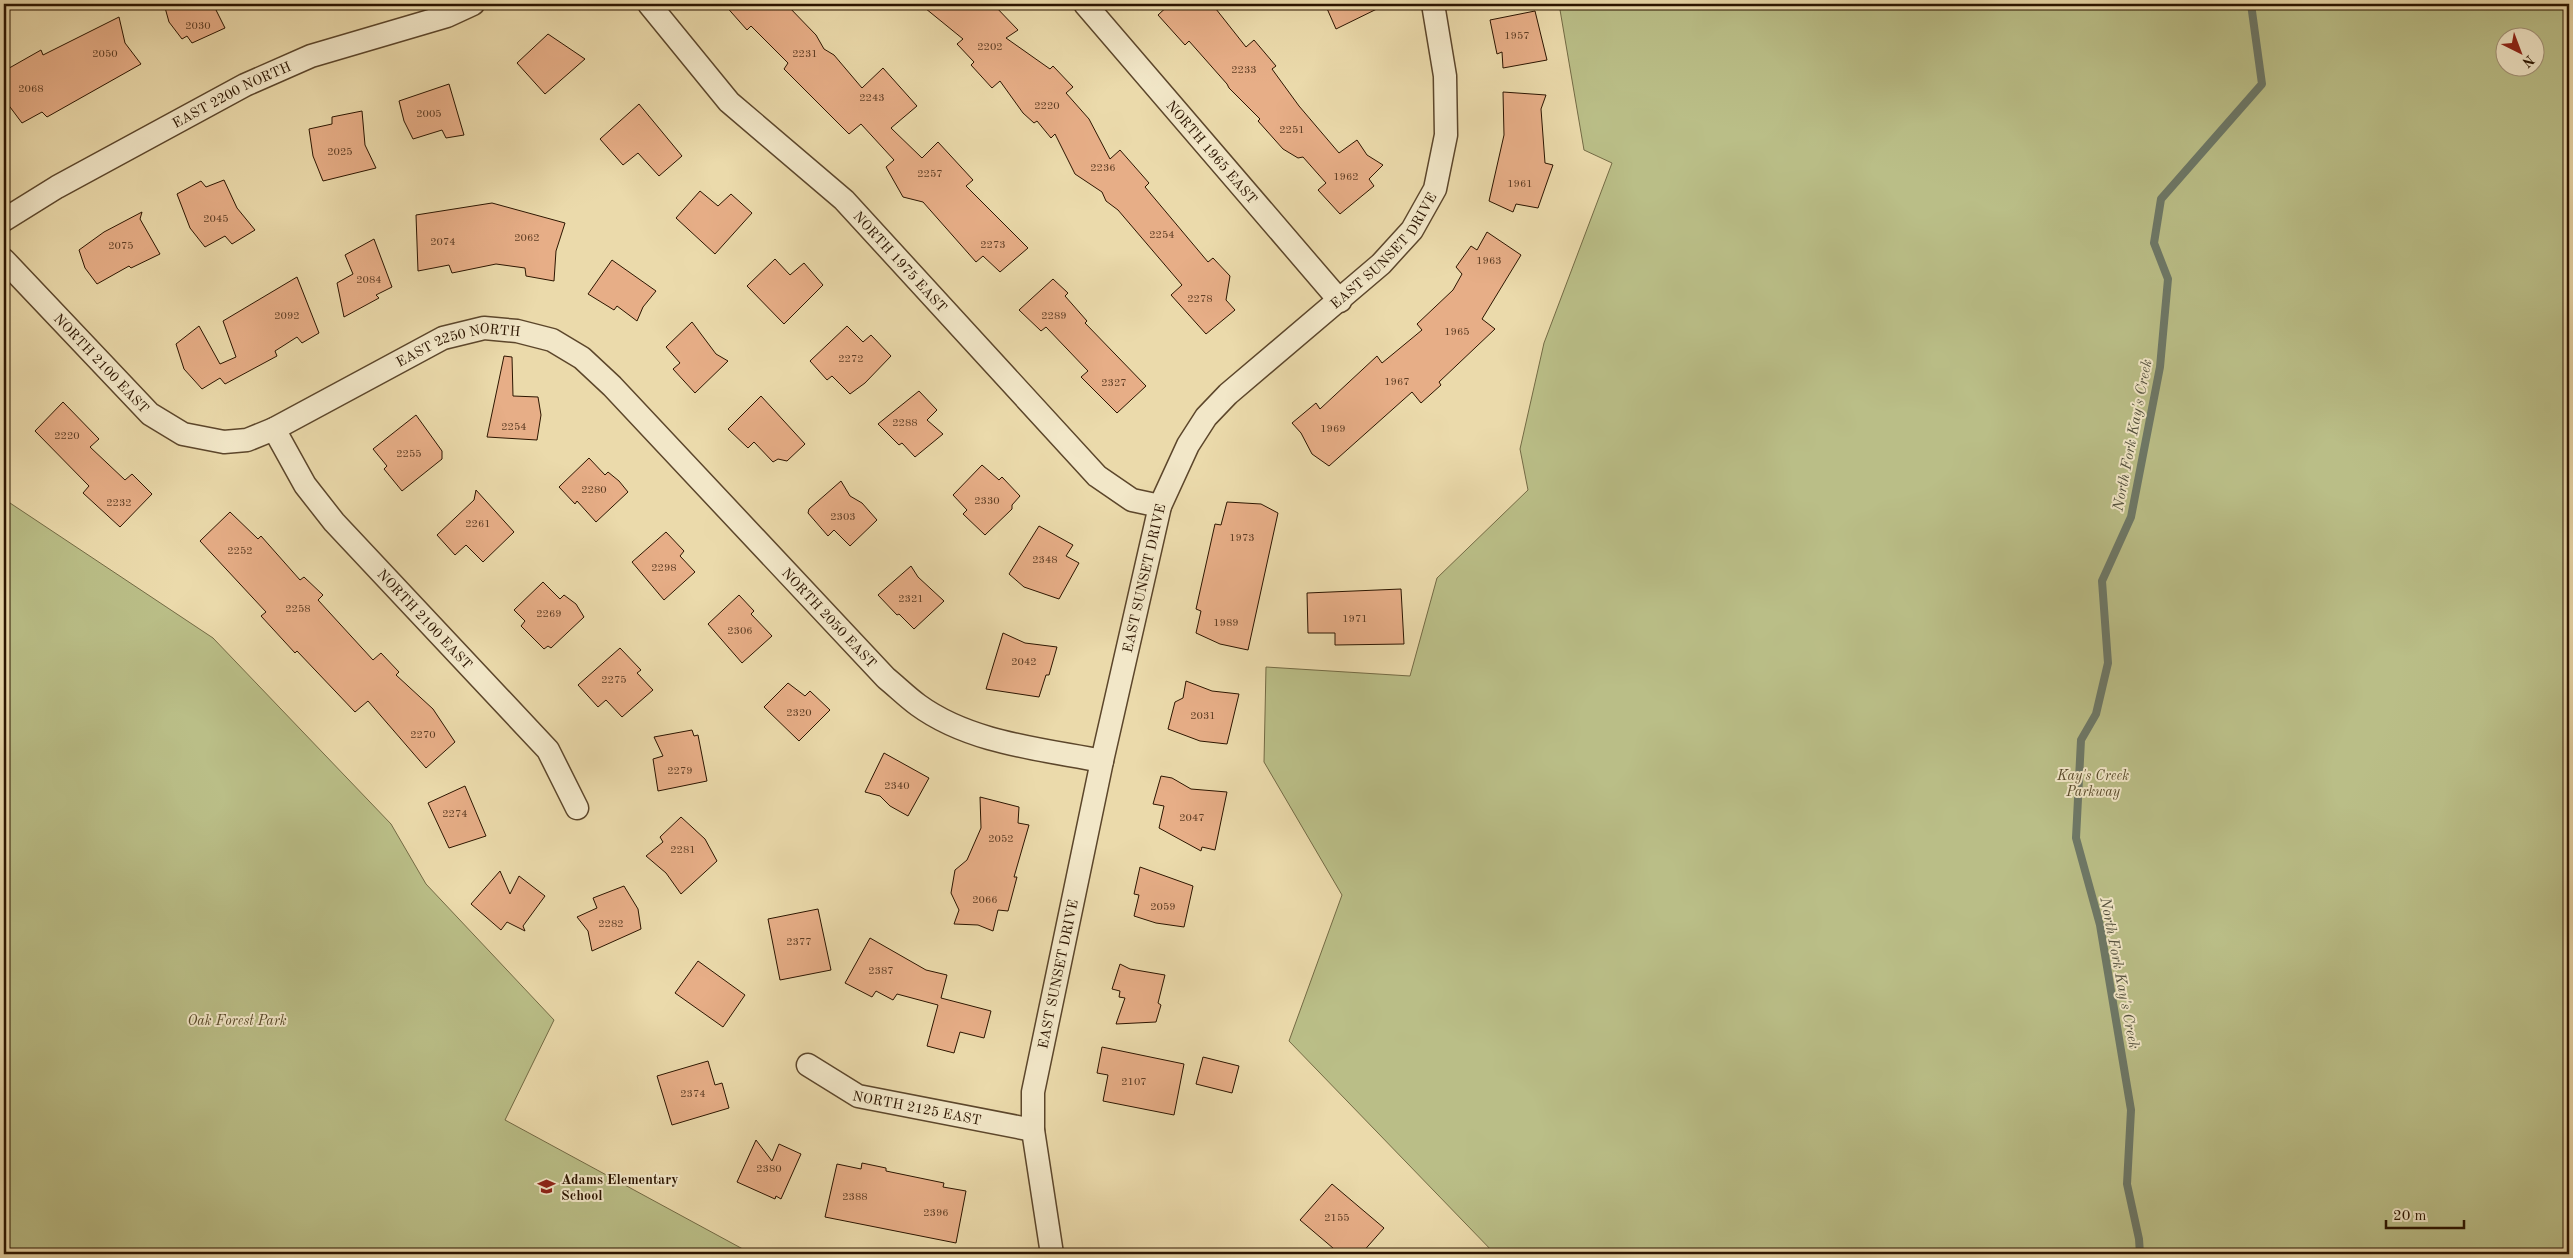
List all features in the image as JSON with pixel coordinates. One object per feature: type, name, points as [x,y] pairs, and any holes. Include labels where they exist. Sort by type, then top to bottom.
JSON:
[{"type":"street","name":"EAST 2200 NORTH","points":[[4,220],[57,187],[245,86],[311,56],[447,16],[473,4]]},
{"type":"street","name":"NORTH 1975 EAST","points":[[649,4],[729,102],[844,200],[1097,476],[1132,500],[1160,506]]},
{"type":"street","name":"NORTH 1965 EAST","points":[[1085,4],[1340,301]]},
{"type":"street","name":"EAST SUNSET DRIVE","points":[[1052,1254],[1033,1130],[1033,1092],[1102,762],[1160,506],[1188,444],[1206,417],[1228,394],[1340,301],[1381,264],[1412,230],[1435,189],[1446,136],[1445,76],[1433,4]]},
{"type":"street","name":"NORTH 2100 EAST","points":[[4,260],[150,414],[183,434],[224,442],[247,440],[302,415]]},
{"type":"street","name":"EAST 2250 NORTH","points":[[302,415],[443,338],[484,328],[517,331],[552,340],[582,358],[612,386]]},
{"type":"street","name":"NORTH 2050 EAST","points":[[612,386],[886,678],[919,706],[948,723],[989,738],[1102,762]]},
{"type":"street","name":"NORTH 2100 EAST","points":[[274,429],[305,485],[334,522],[548,750],[577,808]]},
{"type":"street","name":"NORTH 2125 EAST","points":[[808,1065],[858,1096],[1033,1130]]},
{"type":"green space","name":"Kay's Creek Parkway","points":[[1559,4],[2569,4],[2569,1254],[1495,1254],[1289,1041],[1342,895],[1264,762],[1266,667],[1410,676],[1437,578],[1528,490],[1520,449],[1544,343],[1612,163],[1584,150]]},
{"type":"green space","name":"Oak Forest Park","points":[[4,499],[213,638],[391,824],[426,884],[554,1020],[505,1120],[752,1254],[4,1254]]},
{"type":"building","points":[[164,4],[213,4],[225,28],[192,43],[187,36],[182,39],[169,22]]},
{"type":"building","points":[[724,4],[786,4],[816,35],[824,49],[834,55],[862,88],[883,68],[917,106],[891,128],[922,158],[938,142],[973,180],[966,186],[1028,248],[1000,272],[983,256],[976,262],[923,202],[903,197],[886,167],[894,160],[861,124],[849,134],[784,69],[788,63],[751,26],[747,30]]},
{"type":"building","points":[[920,4],[993,4],[1018,30],[1006,38],[1050,69],[1053,66],[1073,87],[1066,93],[1089,119],[1110,159],[1120,150],[1149,183],[1145,187],[1208,262],[1213,258],[1230,276],[1226,300],[1235,310],[1206,334],[1171,295],[1182,285],[1118,210],[1106,201],[1102,192],[1075,174],[1055,134],[1051,138],[1037,121],[1034,123],[1023,113],[1000,81],[992,88],[971,65],[974,62],[957,44],[963,39]]},
{"type":"building","points":[[1170,4],[1212,4],[1246,47],[1254,40],[1276,66],[1272,69],[1299,106],[1339,153],[1357,140],[1367,155],[1383,165],[1369,179],[1374,186],[1340,214],[1318,190],[1326,183],[1303,157],[1298,158],[1283,149],[1258,121],[1260,119],[1229,88],[1189,41],[1185,45],[1158,15]]},
{"type":"building","points":[[1325,4],[1387,4],[1336,29]]},
{"type":"building","points":[[1535,11],[1547,60],[1503,68],[1502,52],[1497,54],[1490,20]]},
{"type":"building","points":[[119,17],[125,43],[141,64],[47,117],[42,112],[22,123],[4,99],[4,71],[41,50],[43,55]]},
{"type":"building","points":[[548,34],[585,59],[545,94],[517,63]]},
{"type":"building","points":[[449,84],[464,135],[446,138],[442,130],[413,139],[404,121],[399,101]]},
{"type":"building","points":[[1503,92],[1546,95],[1541,109],[1545,163],[1553,165],[1538,208],[1516,204],[1513,212],[1489,201],[1504,135]]},
{"type":"building","points":[[639,104],[682,156],[659,176],[638,153],[623,165],[600,139]]},
{"type":"building","points":[[362,111],[365,145],[376,168],[323,181],[313,156],[309,129],[332,124],[332,117]]},
{"type":"building","points":[[224,180],[237,208],[255,230],[232,244],[225,236],[205,247],[190,228],[177,194],[201,181],[206,187]]},
{"type":"building","points":[[700,191],[718,206],[731,194],[752,213],[715,254],[676,218]]},
{"type":"building","points":[[492,203],[565,223],[556,251],[554,281],[526,276],[525,268],[496,264],[452,273],[449,265],[418,271],[416,215]]},
{"type":"building","points":[[142,212],[140,219],[160,254],[131,268],[129,266],[97,284],[85,268],[79,250],[104,232]]},
{"type":"building","points":[[1487,232],[1521,255],[1482,319],[1495,329],[1439,382],[1441,385],[1421,403],[1412,392],[1329,466],[1312,454],[1301,433],[1292,423],[1316,403],[1320,409],[1377,356],[1382,363],[1422,330],[1417,324],[1453,290],[1462,274],[1456,267],[1471,246],[1477,250]]},
{"type":"building","points":[[374,239],[392,287],[376,295],[379,298],[344,317],[337,283],[353,274],[345,255]]},
{"type":"building","points":[[775,259],[790,275],[804,263],[823,285],[784,324],[747,286]]},
{"type":"building","points":[[612,260],[656,291],[643,307],[637,321],[617,306],[614,310],[588,294]]},
{"type":"building","points":[[297,277],[319,333],[302,343],[297,337],[275,351],[277,356],[225,384],[220,378],[202,389],[184,369],[176,344],[199,326],[220,364],[236,357],[223,321]]},
{"type":"building","points":[[1053,279],[1068,293],[1065,296],[1087,321],[1085,323],[1146,386],[1117,413],[1081,377],[1088,371],[1046,327],[1041,331],[1019,310]]},
{"type":"building","points":[[692,322],[716,354],[728,361],[695,393],[673,369],[680,363],[666,347]]},
{"type":"building","points":[[847,326],[863,342],[871,335],[891,356],[865,383],[850,394],[832,376],[827,380],[810,361]]},
{"type":"building","points":[[504,356],[512,357],[513,396],[538,397],[541,415],[537,440],[487,437]]},
{"type":"building","points":[[919,391],[937,410],[927,420],[943,434],[915,457],[902,443],[899,445],[878,424]]},
{"type":"building","points":[[761,396],[805,444],[787,461],[778,459],[773,462],[754,442],[748,448],[728,429]]},
{"type":"building","points":[[63,402],[99,439],[90,447],[125,480],[132,474],[152,494],[120,527],[83,493],[89,486],[35,431]]},
{"type":"building","points":[[416,415],[442,451],[442,459],[402,491],[384,469],[387,466],[373,449]]},
{"type":"building","points":[[589,458],[605,475],[608,472],[619,481],[628,492],[596,522],[577,501],[575,504],[559,487]]},
{"type":"building","points":[[982,465],[999,480],[1002,477],[1020,496],[1012,505],[1012,509],[985,535],[963,514],[967,510],[953,495]]},
{"type":"building","points":[[841,481],[850,496],[862,503],[877,520],[850,546],[834,530],[828,536],[808,513],[809,509]]},
{"type":"building","points":[[476,490],[514,532],[483,562],[466,545],[455,555],[437,535],[474,500]]},
{"type":"building","points":[[1227,502],[1261,504],[1278,513],[1248,650],[1220,644],[1196,633],[1201,611],[1196,609],[1215,524],[1221,525]]},
{"type":"building","points":[[230,512],[258,539],[261,536],[300,580],[304,577],[323,595],[318,600],[373,660],[381,653],[399,672],[396,675],[433,709],[455,742],[426,768],[368,701],[355,712],[297,651],[295,653],[261,616],[266,612],[200,541]]},
{"type":"building","points":[[1039,526],[1073,545],[1066,556],[1079,563],[1059,599],[1024,587],[1009,574]]},
{"type":"building","points":[[666,532],[684,551],[680,556],[695,572],[664,600],[632,562]]},
{"type":"building","points":[[911,566],[918,577],[944,601],[914,629],[878,595]]},
{"type":"building","points":[[543,582],[560,599],[564,595],[576,604],[584,617],[551,648],[548,646],[544,649],[521,626],[525,621],[514,610]]},
{"type":"building","points":[[1401,589],[1404,644],[1335,645],[1335,633],[1308,633],[1307,593]]},
{"type":"building","points":[[739,595],[754,611],[751,614],[772,636],[742,663],[708,624]]},
{"type":"building","points":[[1003,633],[1025,643],[1057,647],[1049,675],[1046,675],[1039,697],[986,689]]},
{"type":"building","points":[[620,648],[641,670],[637,673],[653,690],[622,717],[606,700],[598,707],[578,685]]},
{"type":"building","points":[[1186,681],[1212,691],[1239,694],[1227,744],[1200,741],[1168,729],[1175,702],[1183,698]]},
{"type":"building","points":[[788,683],[805,696],[810,691],[830,710],[799,741],[764,707]]},
{"type":"building","points":[[692,730],[694,736],[698,735],[707,781],[658,791],[653,759],[663,756],[654,737]]},
{"type":"building","points":[[884,753],[929,778],[908,816],[890,806],[880,796],[865,792]]},
{"type":"building","points":[[1161,776],[1172,778],[1191,789],[1227,792],[1215,850],[1202,847],[1201,851],[1159,828],[1164,806],[1153,804]]},
{"type":"building","points":[[465,786],[486,836],[449,848],[428,803]]},
{"type":"building","points":[[980,797],[1019,807],[1018,823],[1029,825],[1014,877],[1017,877],[1008,911],[998,910],[993,931],[978,925],[954,924],[959,910],[951,893],[955,870],[967,860],[981,828]]},
{"type":"building","points":[[681,817],[705,839],[717,861],[681,894],[666,873],[646,856],[663,842],[660,837]]},
{"type":"building","points":[[1140,867],[1193,886],[1184,927],[1156,923],[1134,916],[1139,895],[1134,894]]},
{"type":"building","points":[[500,871],[510,894],[519,876],[545,896],[523,926],[525,931],[507,922],[501,930],[471,904]]},
{"type":"building","points":[[624,886],[638,909],[641,929],[592,951],[588,931],[577,917],[597,908],[593,898]]},
{"type":"building","points":[[818,909],[831,970],[780,980],[768,919]]},
{"type":"building","points":[[870,938],[926,970],[947,975],[941,998],[991,1011],[984,1038],[960,1032],[954,1053],[927,1046],[938,1005],[897,994],[893,1000],[876,991],[872,997],[845,983]]},
{"type":"building","points":[[698,961],[745,995],[723,1027],[675,993]]},
{"type":"building","points":[[1120,964],[1130,969],[1165,975],[1158,1003],[1161,1005],[1156,1022],[1116,1024],[1125,998],[1119,997],[1120,991],[1112,989]]},
{"type":"building","points":[[1102,1047],[1184,1064],[1174,1115],[1103,1101],[1108,1075],[1097,1073]]},
{"type":"building","points":[[1203,1057],[1239,1066],[1232,1093],[1196,1084]]},
{"type":"building","points":[[708,1061],[715,1085],[722,1083],[729,1108],[672,1125],[657,1076]]},
{"type":"building","points":[[756,1140],[772,1161],[779,1144],[801,1154],[781,1199],[776,1196],[775,1199],[737,1182]]},
{"type":"building","points":[[862,1163],[886,1168],[886,1171],[944,1183],[943,1187],[966,1191],[956,1243],[825,1217],[837,1164],[861,1169]]},
{"type":"building","points":[[1332,1184],[1384,1228],[1361,1254],[1340,1254],[1300,1220]]},
{"type":"waterway","name":"North Fork Kay's Creek","points":[[2140,1254],[2139,1239],[2127,1184],[2131,1110],[2100,925],[2076,838],[2081,740],[2096,714],[2108,663],[2102,581],[2131,517],[2160,367],[2168,279],[2154,243],[2161,199],[2262,84],[2251,4]]},
{"type":"place","name":"Adams Elementary School","points":[[547,1187]]}]
